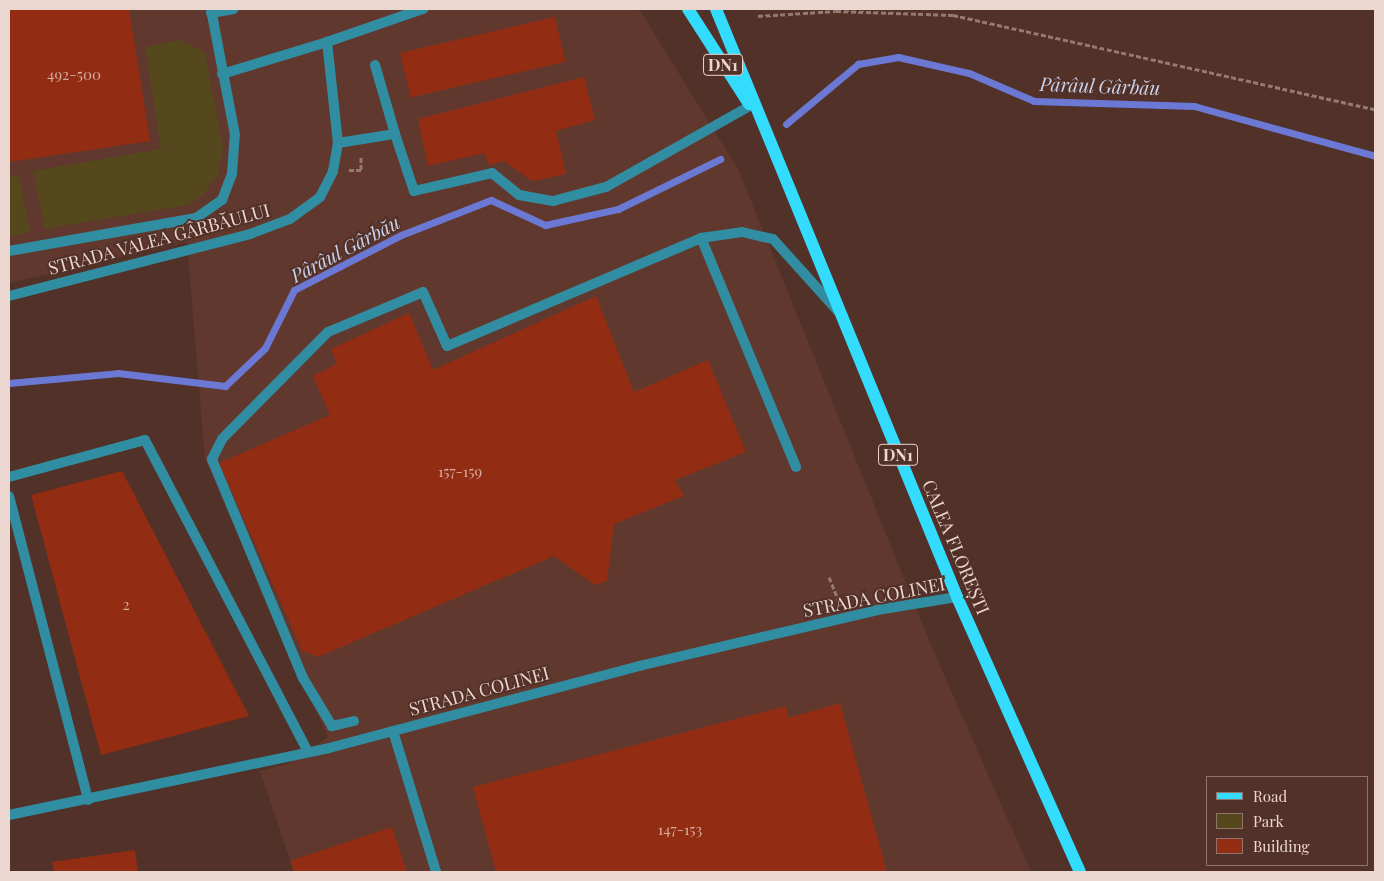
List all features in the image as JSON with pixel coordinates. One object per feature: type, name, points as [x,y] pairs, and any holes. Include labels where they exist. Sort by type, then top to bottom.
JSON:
[{"type":"main road","name":"DN1","points":[[688,9],[761,124]]},
{"type":"main road","name":"DN1","points":[[716,9],[761,124]]},
{"type":"main road","name":"CALEA FLOREȘTI","points":[[761,124],[957,597],[1080,872]]},
{"type":"street","points":[[9,251],[196,218],[222,200],[232,174],[234,135],[211,11],[234,9]]},
{"type":"street","points":[[222,74],[326,42],[423,9]]},
{"type":"street","name":"STRADA VALEA GÂRBĂULUI","points":[[9,296],[250,234],[290,219],[320,196],[333,171],[338,144],[326,42]]},
{"type":"street","points":[[374,65],[414,191],[492,173],[519,196],[553,200],[606,187],[750,106]]},
{"type":"street","points":[[338,144],[395,134]]},
{"type":"street","points":[[354,721],[332,726],[303,678],[212,459],[222,439],[328,332],[423,292],[447,346],[701,238],[742,232],[773,239],[839,312]]},
{"type":"street","points":[[701,238],[796,467]]},
{"type":"street","points":[[9,477],[145,440],[308,752]]},
{"type":"street","points":[[9,496],[88,800]]},
{"type":"street","name":"STRADA COLINEI","points":[[9,815],[88,800],[308,752],[845,618],[957,597]]},
{"type":"street","points":[[393,731],[436,872]]},
{"type":"path","points":[[758,16],[836,11],[953,14],[1375,109]]},
{"type":"path","points":[[333,171],[361,170],[361,140]]},
{"type":"path","points":[[829,577],[845,618]]},
{"type":"shaded area","points":[[9,9],[639,9],[738,169],[933,650],[1031,872],[294,872],[260,771],[291,763],[328,737],[205,459],[187,242],[9,283]]},
{"type":"green space","points":[[180,40],[205,52],[223,148],[217,176],[202,196],[188,205],[45,229],[33,171],[161,149],[145,47]]},
{"type":"green space","points":[[19,174],[30,232],[9,237],[9,176]]},
{"type":"building","points":[[9,9],[129,9],[150,141],[9,162]]},
{"type":"building","points":[[555,17],[565,62],[410,98],[400,53]]},
{"type":"building","points":[[584,77],[595,120],[556,131],[566,174],[532,181],[504,161],[489,165],[484,153],[428,166],[418,119]]},
{"type":"building","points":[[596,296],[634,392],[708,360],[746,452],[675,480],[684,496],[614,524],[607,581],[595,585],[554,556],[318,657],[302,650],[219,463],[330,415],[313,376],[337,364],[331,349],[409,313],[433,370]]},
{"type":"building","points":[[122,471],[249,716],[101,755],[31,495]]},
{"type":"building","points":[[840,703],[887,872],[496,872],[473,787],[786,706],[788,718]]},
{"type":"building","points":[[392,827],[407,872],[294,872],[290,861]]},
{"type":"building","points":[[135,850],[138,872],[54,872],[52,862]]},
{"type":"waterway","name":"Pârâul Gârbău","points":[[786,124],[858,64],[898,57],[969,73],[1034,101],[1194,106],[1375,156]]},
{"type":"waterway","name":"Pârâul Gârbău","points":[[9,383],[118,373],[225,386],[265,348],[294,290],[401,235],[491,200],[545,225],[618,209],[720,159]]}]
